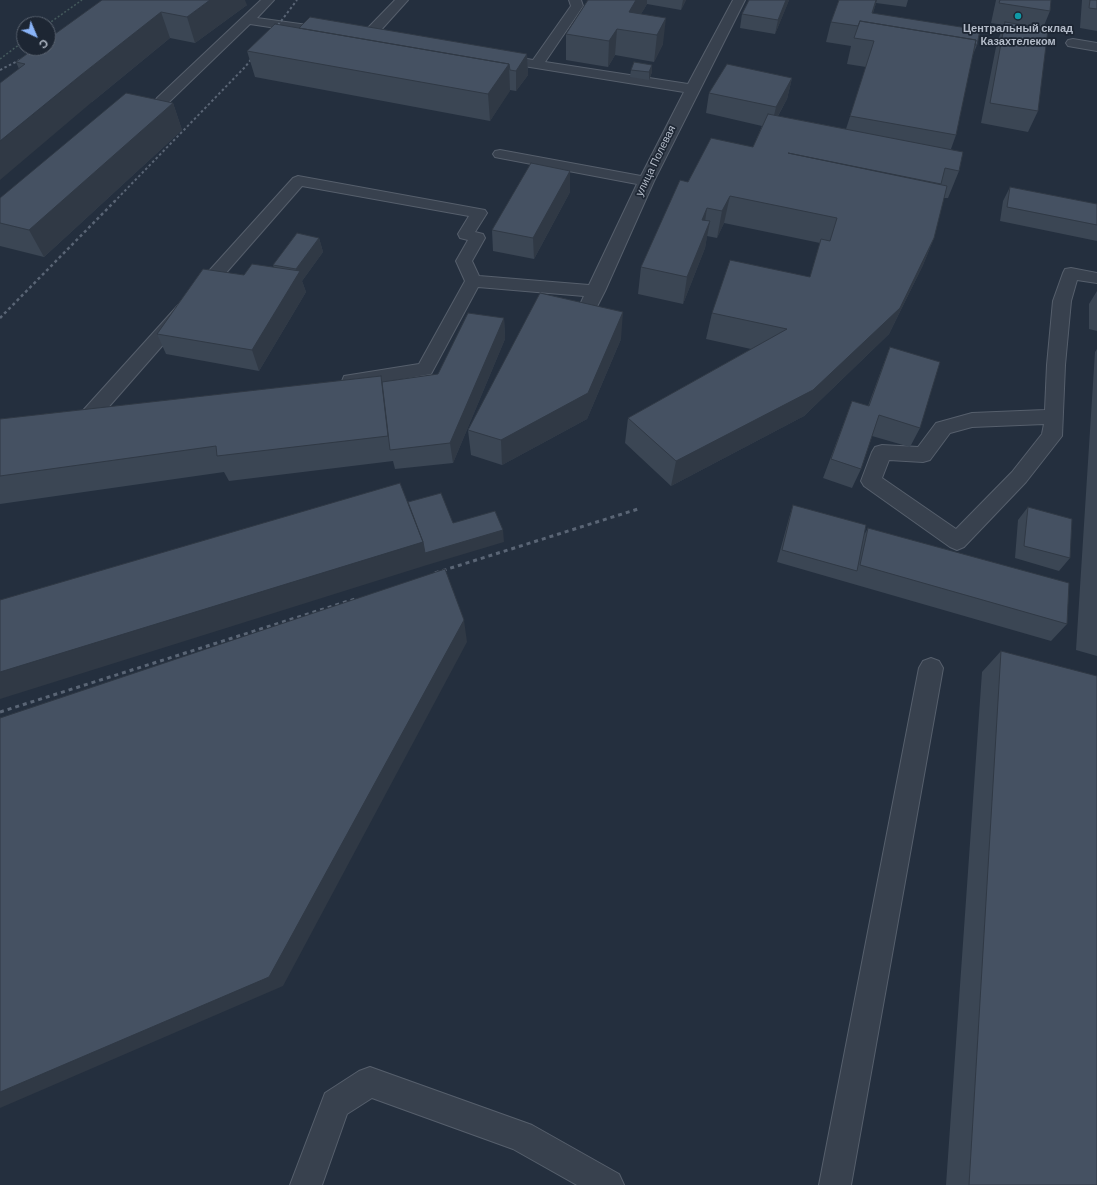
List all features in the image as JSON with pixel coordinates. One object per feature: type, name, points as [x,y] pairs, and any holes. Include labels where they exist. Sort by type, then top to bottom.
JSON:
[{"type":"street","points":[[162,101],[268,0]]},
{"type":"street","points":[[367,37],[402,0]]},
{"type":"street","points":[[537,64],[577,6],[575,0]]},
{"type":"street","name":"улица Полевая","points":[[579,326],[646,181],[739,0]]},
{"type":"street","points":[[247,20],[382,40]]},
{"type":"street","points":[[1073,43],[1097,47]]},
{"type":"street","points":[[483,56],[692,89]]},
{"type":"street","points":[[500,154],[646,181]]},
{"type":"street","points":[[109,418],[77,422],[298,181],[479,213],[466,234],[477,238],[464,262],[473,282]]},
{"type":"street","points":[[1054,417],[972,420],[942,428],[923,455],[882,452],[871,481],[957,541],[1019,477],[1052,436],[1054,417],[1062,301],[1072,273],[1097,278]]},
{"type":"street","points":[[473,282],[596,291]]},
{"type":"street","points":[[330,384],[425,370],[473,282]]},
{"type":"street","points":[[835,1185],[930,668]]},
{"type":"street","points":[[306,1185],[336,1104],[370,1082],[521,1136],[608,1185]]},
{"type":"path","points":[[56,18],[82,0]]},
{"type":"path","points":[[0,58],[16,47]]},
{"type":"building","points":[[102,0],[210,0],[187,17],[161,12],[0,141],[0,83],[25,64],[16,62],[24,56],[56,56],[56,33]]},
{"type":"building","points":[[588,0],[636,0],[629,12],[666,18],[657,35],[617,29],[609,41],[566,34]]},
{"type":"building","points":[[749,0],[786,0],[778,20],[742,14]]},
{"type":"building","points":[[839,0],[876,0],[872,13],[980,30],[977,45],[975,45],[976,40],[860,21],[858,26],[831,22]]},
{"type":"building","points":[[1000,0],[1051,0],[1050,11],[999,3]]},
{"type":"building","points":[[1090,0],[1097,0],[1097,9],[1089,8]]},
{"type":"building","points":[[310,17],[527,54],[516,71],[510,70],[509,64],[299,28]]},
{"type":"building","points":[[860,21],[976,40],[956,135],[850,116],[874,41],[854,38]]},
{"type":"building","points":[[1005,22],[1048,29],[1038,111],[990,103]]},
{"type":"building","points":[[275,24],[509,64],[488,94],[247,51]]},
{"type":"building","points":[[634,62],[652,65],[649,72],[631,70]]},
{"type":"building","points":[[727,64],[792,78],[776,107],[709,93]]},
{"type":"building","points":[[126,93],[173,103],[29,230],[0,223],[0,198]]},
{"type":"building","points":[[768,114],[963,152],[959,171],[945,168],[941,184],[788,153],[947,186],[934,238],[900,308],[813,390],[676,461],[628,418],[787,329],[712,313],[730,260],[810,277],[821,239],[830,241],[837,218],[730,196],[722,211],[707,208],[702,220],[710,221],[687,277],[641,267],[680,180],[688,182],[711,138],[753,147]]},
{"type":"building","points":[[531,163],[570,171],[533,238],[492,230]]},
{"type":"building","points":[[1010,187],[1097,204],[1097,225],[1007,207]]},
{"type":"building","points":[[297,233],[319,238],[296,269],[273,265]]},
{"type":"building","points":[[252,264],[300,271],[252,350],[157,334],[203,269],[244,275]]},
{"type":"building","points":[[540,293],[623,312],[588,393],[501,440],[468,430]]},
{"type":"building","points":[[468,313],[504,318],[450,443],[390,450],[382,382],[438,374]]},
{"type":"building","points":[[890,347],[940,362],[920,428],[879,415],[861,469],[831,459],[852,401],[869,406]]},
{"type":"building","points":[[381,376],[388,436],[217,456],[216,446],[0,476],[0,419]]},
{"type":"building","points":[[400,483],[423,542],[0,672],[0,600]]},
{"type":"building","points":[[441,493],[453,523],[495,511],[503,530],[425,553],[423,542],[408,502]]},
{"type":"building","points":[[793,505],[866,525],[857,571],[782,550]]},
{"type":"building","points":[[1028,507],[1072,519],[1070,558],[1024,546]]},
{"type":"building","points":[[868,528],[1069,583],[1067,624],[860,565]]},
{"type":"building","points":[[445,569],[464,620],[269,977],[0,1092],[0,718]]},
{"type":"building","points":[[1001,651],[1097,676],[1097,1185],[969,1185]]},
{"type":"railway","points":[[272,33],[297,0]]},
{"type":"railway","points":[[114,202],[245,67],[257,52]]},
{"type":"railway","points":[[0,70],[27,56]]},
{"type":"railway","points":[[0,318],[115,201]]},
{"type":"railway","points":[[435,573],[638,509]]},
{"type":"railway","points":[[0,712],[358,598]]},
{"type":"place","name":"Центральный склад Казахтелеком","points":[[1018,16]]}]
